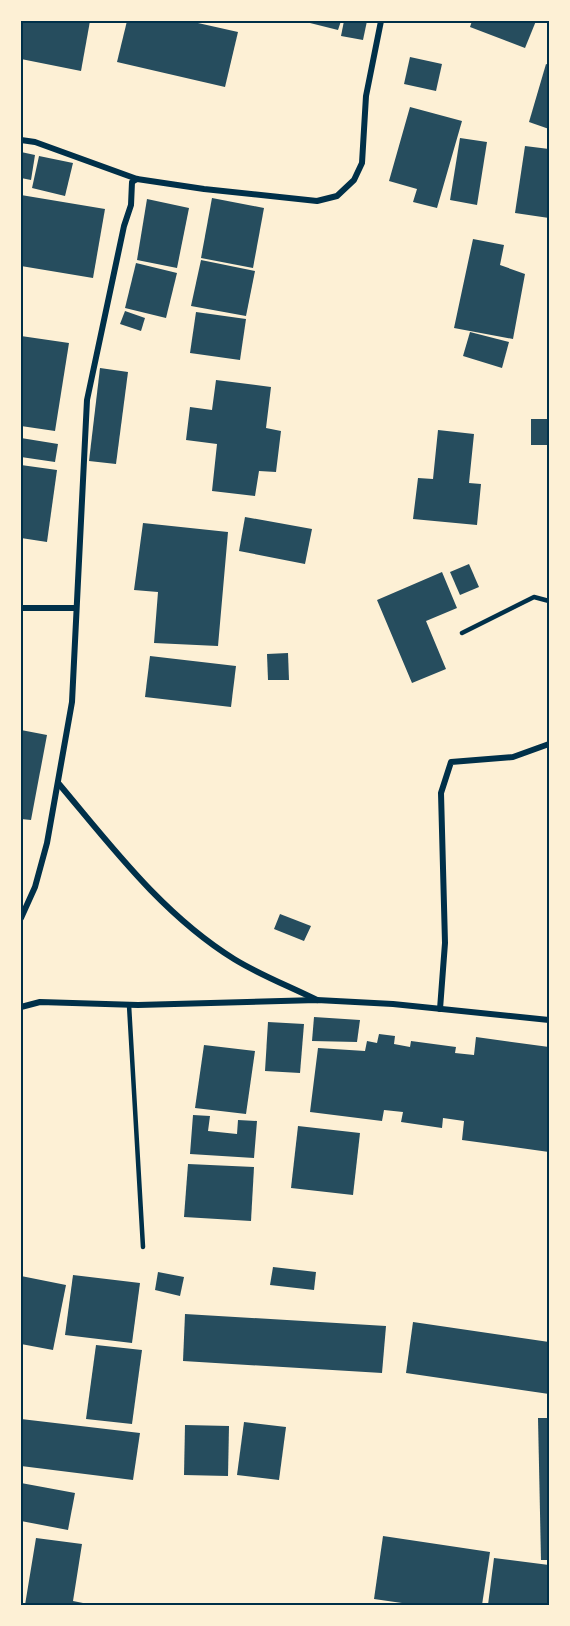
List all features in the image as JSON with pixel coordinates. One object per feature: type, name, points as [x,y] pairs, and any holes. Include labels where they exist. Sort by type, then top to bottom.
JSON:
[{"type":"street","points":[[21,140],[35,142],[137,179],[317,201],[337,196],[354,180],[362,163],[366,96],[381,21]]},
{"type":"street","points":[[21,918],[35,887],[59,784],[73,692],[75,608],[87,400],[124,226],[131,205],[132,182],[137,179]]},
{"type":"street","points":[[21,608],[75,608]]},
{"type":"street","points":[[440,1009],[446,943],[441,792],[451,762],[513,757],[549,744]]},
{"type":"street","points":[[59,784],[145,886],[202,936],[234,960],[317,1000]]},
{"type":"street","points":[[21,1007],[40,1002],[129,1005],[317,1000],[549,1020]]},
{"type":"lane","points":[[462,633],[534,597],[549,601]]},
{"type":"lane","points":[[129,1005],[143,1247]]},
{"type":"building","points":[[21,21],[90,21],[81,71],[21,59]]},
{"type":"building","points":[[127,21],[189,21],[238,32],[225,87],[117,62]]},
{"type":"building","points":[[302,21],[341,21],[338,30]]},
{"type":"building","points":[[344,21],[367,21],[363,40],[341,36]]},
{"type":"building","points":[[472,21],[536,21],[525,48],[470,27]]},
{"type":"building","points":[[410,57],[442,64],[436,91],[404,84]]},
{"type":"building","points":[[546,64],[549,65],[549,129],[529,122]]},
{"type":"building","points":[[410,107],[462,121],[437,208],[413,202],[417,189],[389,181]]},
{"type":"building","points":[[460,138],[487,142],[477,205],[450,200]]},
{"type":"building","points":[[525,146],[549,149],[549,218],[515,213]]},
{"type":"building","points":[[21,152],[35,155],[31,180],[21,178]]},
{"type":"building","points":[[39,156],[73,163],[65,196],[32,188]]},
{"type":"building","points":[[21,195],[105,209],[93,278],[21,266]]},
{"type":"building","points":[[212,198],[264,208],[253,268],[201,258]]},
{"type":"building","points":[[147,199],[189,208],[177,268],[137,260]]},
{"type":"building","points":[[473,239],[504,245],[500,265],[525,274],[513,339],[454,328]]},
{"type":"building","points":[[201,260],[255,271],[246,316],[191,306]]},
{"type":"building","points":[[136,263],[177,273],[166,318],[125,308]]},
{"type":"building","points":[[125,311],[145,318],[141,331],[120,324]]},
{"type":"building","points":[[196,312],[246,319],[240,360],[190,353]]},
{"type":"building","points":[[470,332],[509,342],[502,368],[463,356]]},
{"type":"building","points":[[21,336],[69,343],[55,431],[21,426]]},
{"type":"building","points":[[100,368],[128,372],[116,464],[89,461]]},
{"type":"building","points":[[216,380],[271,387],[266,428],[281,431],[276,472],[259,471],[255,496],[212,491],[217,444],[186,440],[190,407],[212,410]]},
{"type":"building","points":[[531,419],[549,419],[549,445],[531,445]]},
{"type":"building","points":[[438,430],[474,434],[469,483],[481,484],[477,525],[413,519],[418,478],[433,479]]},
{"type":"building","points":[[21,438],[58,444],[55,462],[21,457]]},
{"type":"building","points":[[21,465],[57,470],[47,542],[21,538]]},
{"type":"building","points":[[245,517],[312,529],[305,564],[239,551]]},
{"type":"building","points":[[143,523],[228,532],[218,646],[154,643],[158,592],[134,590]]},
{"type":"building","points":[[469,564],[479,587],[460,595],[450,572]]},
{"type":"building","points":[[442,572],[457,608],[426,621],[446,669],[412,683],[377,600]]},
{"type":"building","points":[[288,653],[289,680],[268,680],[267,654]]},
{"type":"building","points":[[150,656],[236,666],[231,707],[145,697]]},
{"type":"building","points":[[21,730],[47,735],[31,820],[21,819]]},
{"type":"building","points":[[280,914],[311,926],[304,941],[274,929]]},
{"type":"building","points":[[314,1017],[360,1020],[357,1042],[312,1041]]},
{"type":"building","points":[[268,1022],[304,1024],[300,1073],[265,1071]]},
{"type":"building","points":[[379,1034],[395,1036],[394,1044],[410,1047],[411,1041],[456,1047],[455,1053],[474,1055],[476,1037],[549,1047],[549,1152],[462,1140],[464,1121],[443,1118],[442,1128],[401,1122],[403,1112],[384,1110],[382,1121],[310,1112],[318,1048],[365,1051],[367,1041],[377,1043]]},
{"type":"building","points":[[204,1045],[255,1051],[246,1114],[195,1108]]},
{"type":"building","points":[[193,1115],[210,1116],[208,1131],[237,1134],[238,1120],[257,1121],[254,1158],[190,1154]]},
{"type":"building","points":[[298,1126],[360,1133],[353,1195],[291,1188]]},
{"type":"building","points":[[188,1164],[254,1167],[251,1221],[184,1217]]},
{"type":"building","points":[[273,1267],[316,1272],[314,1290],[270,1285]]},
{"type":"building","points":[[158,1272],[184,1277],[180,1296],[155,1290]]},
{"type":"building","points":[[73,1275],[140,1283],[132,1343],[65,1335]]},
{"type":"building","points":[[21,1276],[66,1285],[53,1350],[21,1344]]},
{"type":"building","points":[[185,1314],[386,1326],[382,1373],[183,1361]]},
{"type":"building","points":[[413,1322],[549,1342],[549,1394],[406,1373]]},
{"type":"building","points":[[96,1345],[142,1350],[132,1424],[86,1419]]},
{"type":"building","points":[[538,1418],[549,1418],[549,1560],[541,1560]]},
{"type":"building","points":[[21,1419],[140,1433],[133,1480],[21,1466]]},
{"type":"building","points":[[244,1422],[286,1427],[279,1480],[237,1475]]},
{"type":"building","points":[[185,1425],[229,1426],[228,1476],[184,1475]]},
{"type":"building","points":[[21,1483],[75,1493],[68,1530],[21,1521]]},
{"type":"building","points":[[383,1536],[490,1552],[482,1605],[416,1605],[374,1599]]},
{"type":"building","points":[[36,1538],[82,1544],[73,1601],[93,1605],[25,1605]]},
{"type":"building","points":[[494,1558],[549,1565],[549,1605],[488,1605]]}]
